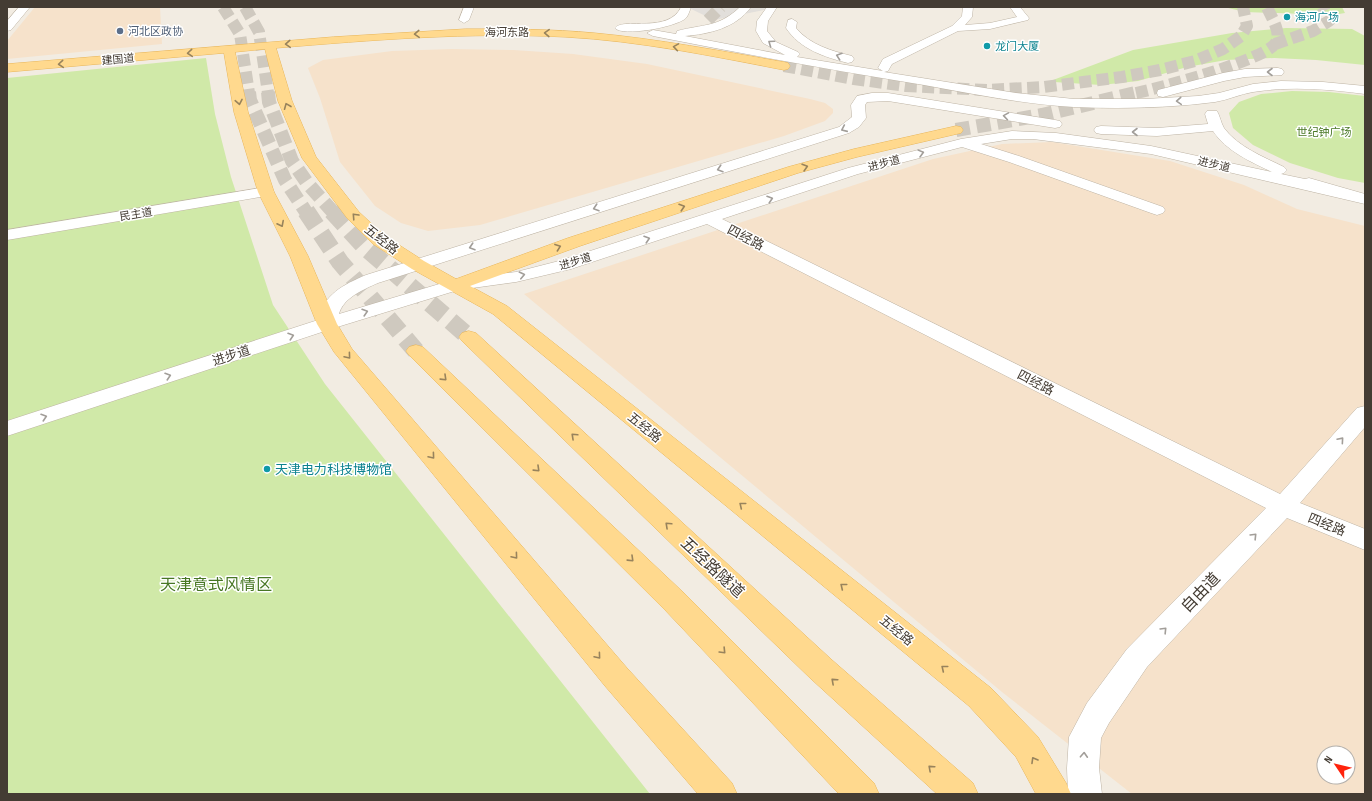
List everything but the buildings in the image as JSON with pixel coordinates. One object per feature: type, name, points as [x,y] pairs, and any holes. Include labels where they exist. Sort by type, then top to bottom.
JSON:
[{"type":"main road","points":[[460,20],[478,20]]},
{"type":"main road","points":[[607,26],[653,33]]},
{"type":"main road","points":[[299,32],[248,42],[230,56],[241,112],[266,192],[283,228],[299,256],[327,324],[349,358],[616,677],[720,794]]},
{"type":"main road","name":"海河东路","points":[[230,56],[241,58],[253,55],[265,55],[271,52],[439,33],[540,33],[624,40],[784,66]]},
{"type":"main road","name":"五经路","points":[[271,52],[284,101],[309,158],[353,215],[379,240],[418,264],[500,310],[980,696],[1027,748],[1054,794]]},
{"type":"main road","name":"建国道","points":[[7,68],[230,56]]},
{"type":"main road","name":"进步道","points":[[456,285],[574,242],[793,170],[891,144],[958,136]]},
{"type":"main road","name":"五经路隧道","points":[[468,337],[820,669],[960,794]]},
{"type":"main road","points":[[416,351],[675,602],[862,794]]},
{"type":"street","points":[[7,28],[25,7]]},
{"type":"street","points":[[460,20],[469,7]]},
{"type":"street","points":[[620,28],[651,26],[667,23],[682,16],[686,7]]},
{"type":"street","points":[[653,33],[677,34],[716,28],[729,22],[746,7]]},
{"type":"street","points":[[772,7],[761,26],[762,35],[771,43],[783,50],[801,57],[847,69]]},
{"type":"street","points":[[884,68],[887,62],[956,28],[967,17],[968,7]]},
{"type":"street","points":[[956,28],[978,29],[1024,18],[1014,7]]},
{"type":"street","points":[[636,30],[684,28],[695,26],[708,20]]},
{"type":"street","points":[[792,22],[790,28],[800,40],[814,47],[845,58],[884,68],[1028,91],[1093,96],[1166,92],[1223,77],[1245,73],[1305,73],[1365,80]]},
{"type":"street","points":[[653,33],[764,55],[847,69],[1010,95],[1072,102],[1137,103],[1218,98],[1234,92],[1275,86],[1317,85],[1365,90]]},
{"type":"street","points":[[327,324],[331,308],[338,300],[353,288],[372,279],[844,130],[854,124],[859,118],[858,105],[862,99],[872,97],[888,97],[1037,121],[1108,130],[1157,132],[1216,127]]},
{"type":"street","points":[[1218,98],[1213,106],[1211,115],[1216,127],[1226,138],[1252,157],[1322,188],[1365,199]]},
{"type":"street","name":"进步道","points":[[7,429],[327,324],[456,285],[516,277],[566,264],[709,219],[958,136],[1033,135],[1151,150],[1322,188]]},
{"type":"street","points":[[958,136],[1014,159],[1157,210]]},
{"type":"street","name":"民主道","points":[[7,235],[266,192]]},
{"type":"street","name":"四经路","points":[[709,219],[1283,506],[1365,540]]},
{"type":"street","name":"自由道","points":[[1085,794],[1083,768],[1085,737],[1098,713],[1137,658],[1283,506],[1365,413]]},
{"type":"shaded area","points":[[35,7],[160,7],[162,44],[7,59],[7,41]]},
{"type":"shaded area","points":[[687,7],[779,7],[714,20]]},
{"type":"shaded area","points":[[452,49],[513,50],[573,54],[647,64],[810,99],[825,103],[833,109],[833,113],[825,121],[784,136],[480,225],[428,231],[401,223],[375,206],[340,162],[320,98],[308,68],[323,60],[392,51]]},
{"type":"shaded area","points":[[1052,142],[1170,161],[1244,185],[1297,209],[1365,226],[1365,794],[1132,794],[1002,692],[524,294],[933,159],[1002,144]]},
{"type":"green space","points":[[1224,7],[1342,7],[1345,13],[1333,15],[1245,12]]},
{"type":"green space","points":[[1286,28],[1352,29],[1365,36],[1365,65],[1316,60],[1274,58],[1226,60],[1187,67],[1138,81],[1101,85],[1054,82],[1053,80],[1133,50],[1232,33]]},
{"type":"green space","name":"天津意式风情区","points":[[206,58],[215,114],[231,177],[273,305],[325,384],[650,794],[7,794],[7,78]]},
{"type":"green space","name":"世纪钟广场","points":[[1292,91],[1329,92],[1365,96],[1365,183],[1338,178],[1290,163],[1253,145],[1233,128],[1229,113],[1239,102],[1261,94]]},
{"type":"tunnel","points":[[223,7],[240,34],[249,93]]},
{"type":"tunnel","points":[[245,7],[259,32],[268,93]]},
{"type":"tunnel","points":[[708,20],[721,7]]},
{"type":"tunnel","points":[[784,66],[854,79],[906,86],[987,90],[1044,87],[1122,77],[1160,70],[1195,61],[1223,49],[1241,36],[1247,26],[1243,7]]},
{"type":"tunnel","points":[[1267,7],[1276,26],[1278,35],[1275,44]]},
{"type":"tunnel","points":[[1275,44],[1313,31],[1329,21],[1323,7]]},
{"type":"tunnel","points":[[1136,93],[1166,86],[1231,66],[1266,51],[1275,44]]},
{"type":"tunnel","points":[[249,92],[250,100],[285,180],[306,212]]},
{"type":"tunnel","points":[[268,92],[269,102],[292,161],[308,184],[333,212]]},
{"type":"tunnel","points":[[956,130],[1042,115],[1140,92]]},
{"type":"tunnel","points":[[306,211],[340,262],[416,351]]},
{"type":"tunnel","points":[[332,211],[365,247],[469,337]]},
{"type":"place","name":"海河广场","points":[[1287,17]]},
{"type":"place","name":"河北区政协","points":[[120,31]]},
{"type":"place","name":"龙门大厦","points":[[987,46]]},
{"type":"place","name":"天津电力科技博物馆","points":[[267,469]]}]
